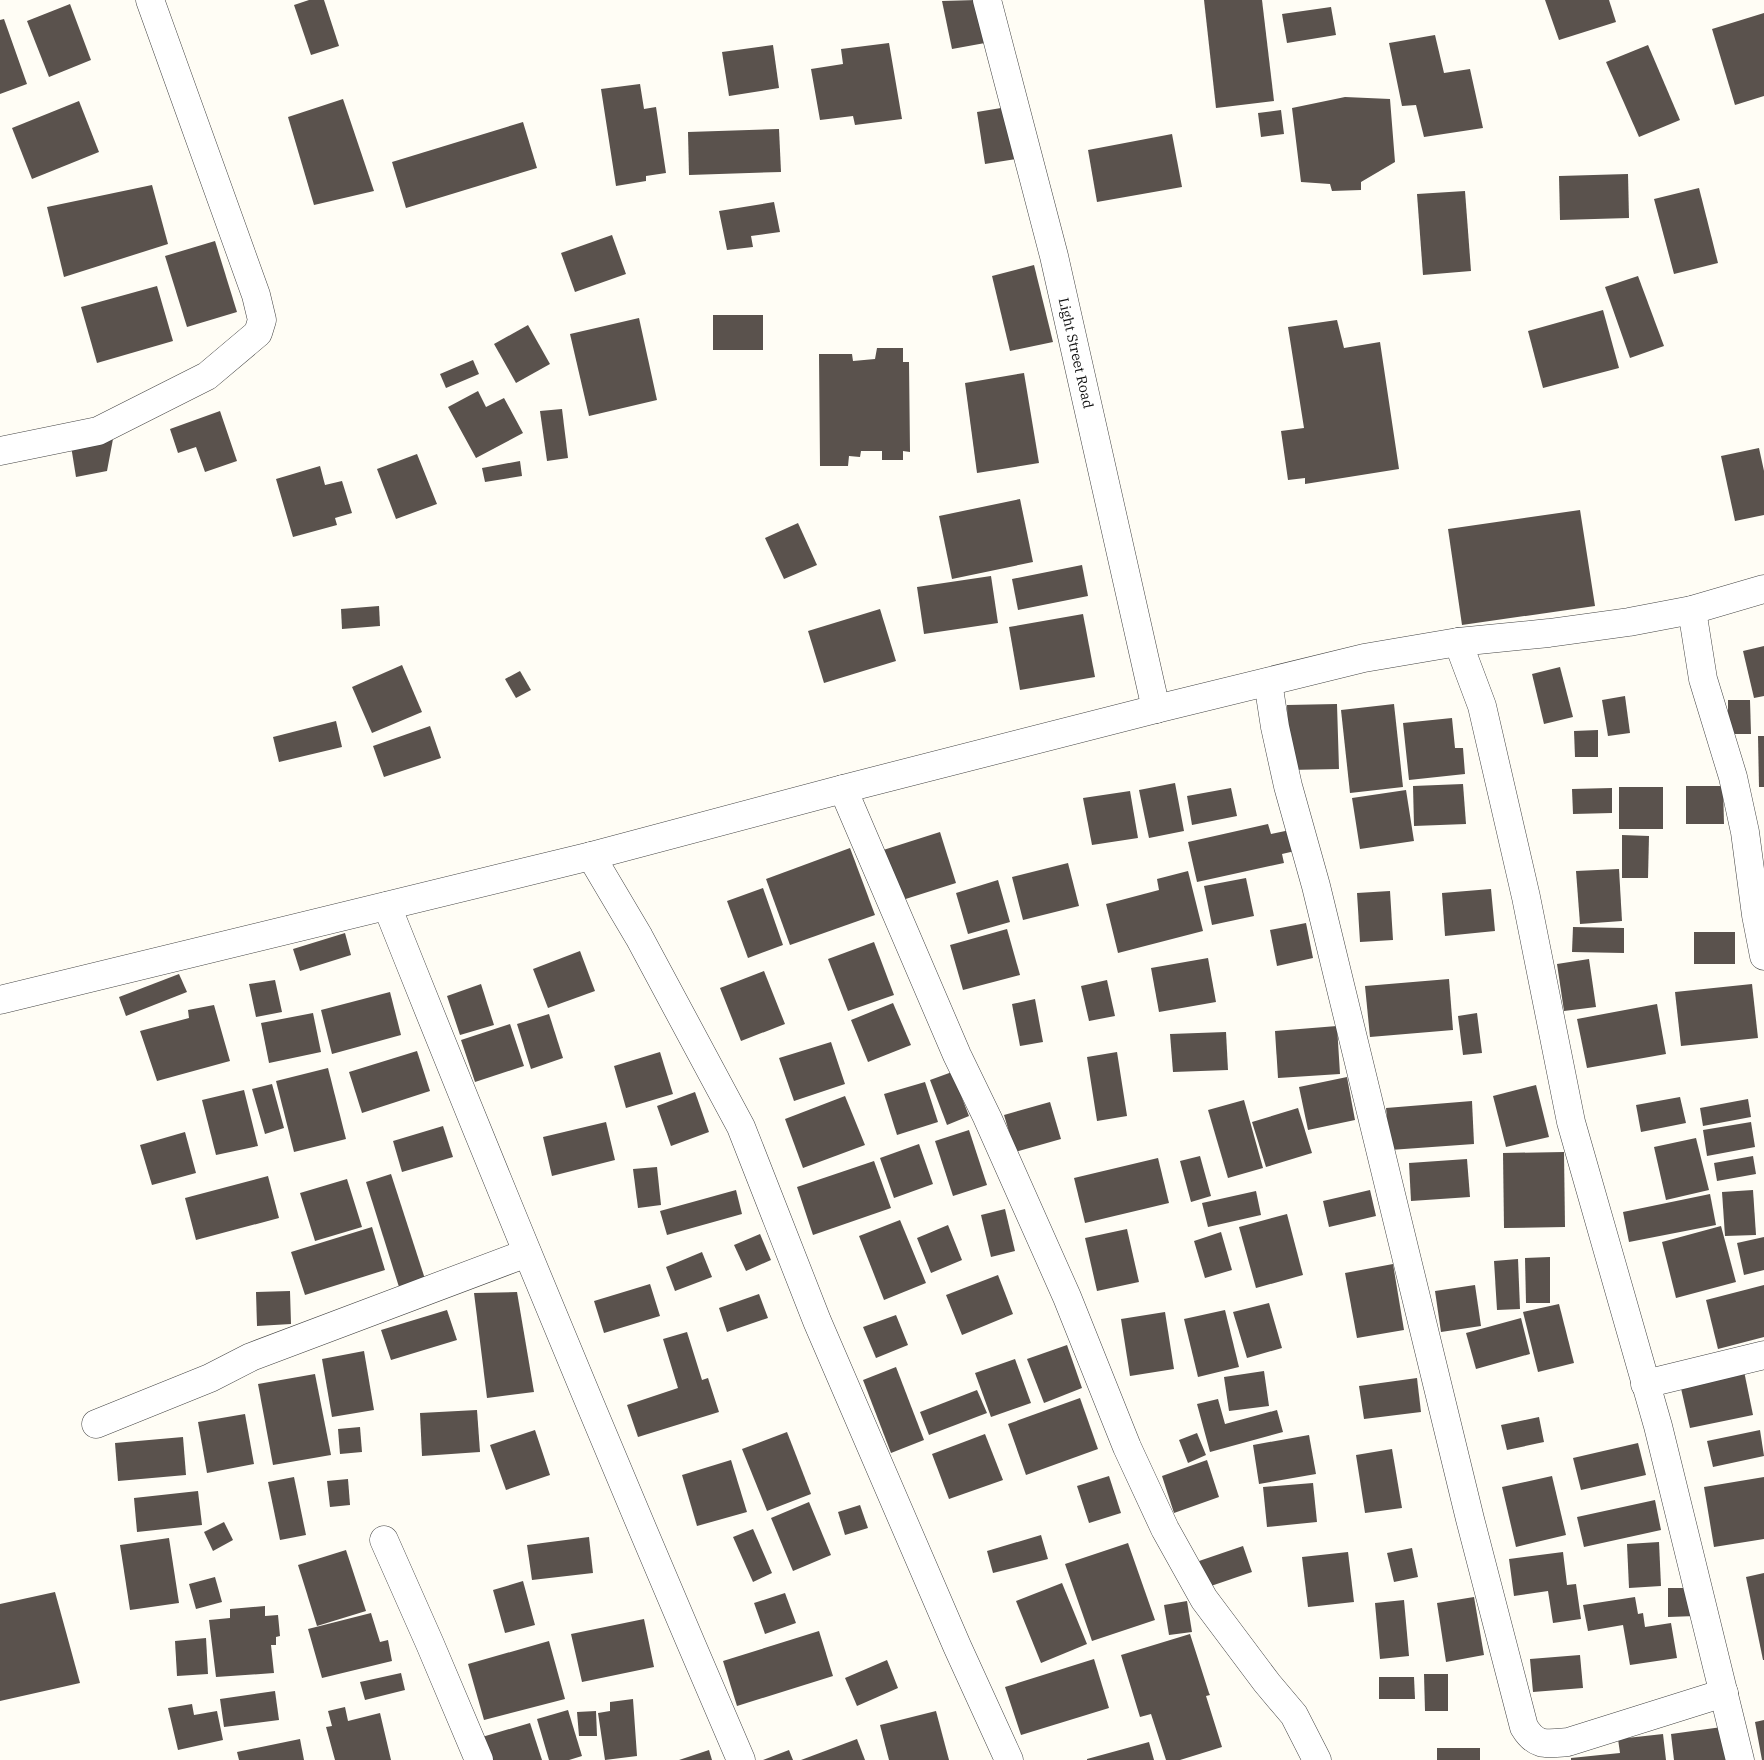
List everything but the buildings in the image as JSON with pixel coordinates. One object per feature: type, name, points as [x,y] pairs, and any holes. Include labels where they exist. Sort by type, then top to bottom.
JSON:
[{"type":"street","points":[[0,451],[98,431],[208,376],[258,333],[262,320],[256,295],[150,0]]},
{"type":"street","name":"Light Street Road","points":[[987,0],[1054,256],[1156,709]]},
{"type":"street","points":[[0,1000],[591,856],[843,789],[1364,658],[1458,642],[1549,633],[1629,622],[1692,610],[1764,588]]},
{"type":"street","points":[[1692,610],[1703,679],[1733,777],[1743,823],[1756,915],[1764,956]]},
{"type":"street","points":[[1458,642],[1482,706],[1526,897],[1571,1122],[1658,1426],[1740,1760]]},
{"type":"street","points":[[1268,682],[1275,727],[1288,786],[1331,944],[1470,1519],[1524,1727],[1529,1736],[1538,1742],[1547,1744],[1568,1742],[1724,1693]]},
{"type":"street","points":[[843,789],[957,1055],[1066,1297],[1127,1447],[1165,1530],[1204,1599],[1267,1683],[1294,1715],[1317,1760]]},
{"type":"street","points":[[591,856],[639,937],[742,1127],[817,1321],[957,1646],[1010,1760]]},
{"type":"street","points":[[387,906],[635,1515],[741,1760]]},
{"type":"street","points":[[96,1424],[210,1378],[251,1357],[527,1253]]},
{"type":"street","points":[[1646,1384],[1764,1355]]},
{"type":"street","points":[[384,1540],[479,1760]]}]
